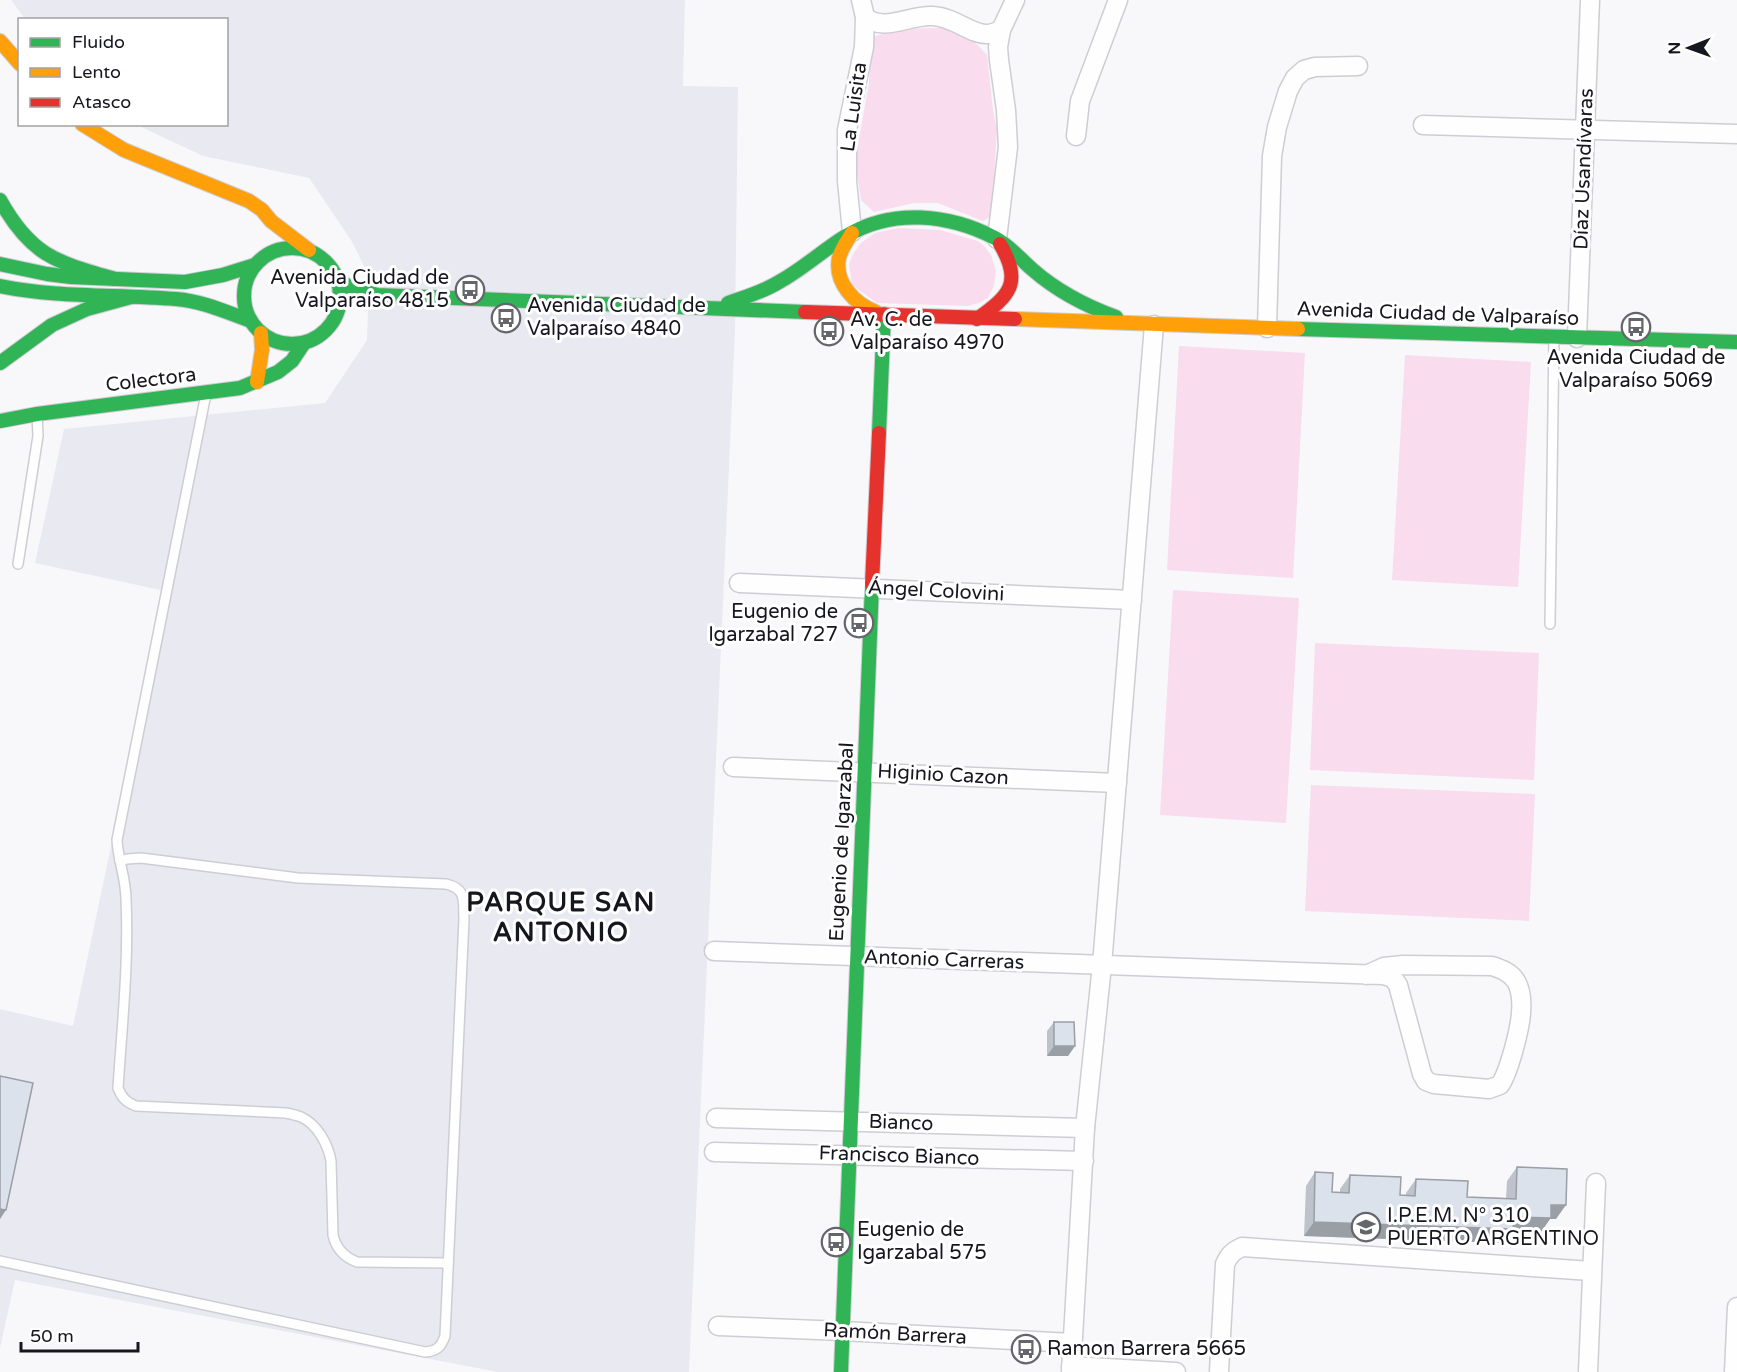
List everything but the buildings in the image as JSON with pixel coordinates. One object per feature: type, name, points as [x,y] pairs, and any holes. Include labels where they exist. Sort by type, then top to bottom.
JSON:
[{"type":"main road","points":[[0,41],[18,62]]},
{"type":"main road","points":[[85,126],[124,150],[249,201],[262,210],[271,221],[322,258],[332,269],[340,290],[340,302],[337,313],[329,326],[318,337],[304,343],[288,344],[273,341],[261,333],[251,321],[245,307],[244,292],[247,277],[255,264],[266,255],[280,249],[294,247],[309,250]]},
{"type":"main road","points":[[0,200],[25,240],[37,250],[70,266],[115,279]]},
{"type":"main road","name":"Avenida Ciudad de Valparaíso","points":[[717,307],[758,293],[785,279],[852,232],[899,217],[924,217],[956,222],[997,239],[1068,297],[1096,310],[1146,324]]},
{"type":"main road","points":[[266,255],[271,239],[271,221]]},
{"type":"main road","points":[[852,232],[839,259],[839,271],[843,282],[850,296],[865,310],[884,315]]},
{"type":"main road","points":[[977,319],[1009,292],[1012,278],[1011,262],[997,239]]},
{"type":"main road","points":[[0,264],[47,274],[185,282],[223,275],[255,264]]},
{"type":"main road","name":"Avenida Ciudad de Valparaíso","points":[[337,279],[348,286],[377,295],[977,319],[1737,342]]},
{"type":"main road","points":[[0,286],[28,292],[63,295],[177,299],[251,321]]},
{"type":"main road","name":"Avenida Ciudad de Valparaíso","points":[[337,313],[354,303],[377,295]]},
{"type":"main road","points":[[0,363],[52,325],[87,309],[131,297]]},
{"type":"main road","name":"Eugenio de Igarzabal","points":[[841,1372],[856,957],[866,772],[871,588],[884,315]]},
{"type":"main road","points":[[257,382],[262,350],[261,333]]},
{"type":"main road","name":"Colectora","points":[[0,421],[37,414],[240,388],[278,372],[291,361],[304,343]]},
{"type":"street","points":[[1076,136],[1080,101],[1118,0]]},
{"type":"street","name":"Díaz Usandívaras","points":[[1577,338],[1590,0]]},
{"type":"street","name":"La Luisita","points":[[862,4],[870,21],[886,24],[932,16],[946,17],[978,33],[986,34],[1000,30]]},
{"type":"street","name":"La Luisita","points":[[852,232],[847,182],[847,130],[864,47],[862,4]]},
{"type":"street","points":[[997,239],[1008,147],[1006,110],[999,60],[1000,30],[1009,4]]},
{"type":"street","points":[[1267,328],[1272,156],[1277,127],[1288,91],[1295,78],[1304,70],[1316,67],[1358,66]]},
{"type":"street","points":[[1423,125],[1737,134]]},
{"type":"street","points":[[1146,324],[1132,600],[1102,965],[1085,1128],[1071,1369],[1176,1372]]},
{"type":"street","name":"Ángel Colovini","points":[[740,583],[1132,600]]},
{"type":"street","name":"Higinio Cazon","points":[[733,767],[1117,783]]},
{"type":"street","name":"Antonio Carreras","points":[[714,951],[1366,975]]},
{"type":"street","points":[[1403,965],[1492,966],[1506,970],[1515,980],[1521,994],[1521,1012],[1509,1068],[1500,1085],[1489,1089],[1434,1084],[1426,1081],[1422,1074],[1398,985],[1393,978],[1383,975],[1366,975],[1384,967],[1403,965]]},
{"type":"street","name":"Bianco","points":[[716,1118],[1085,1128]]},
{"type":"street","name":"Francisco Bianco","points":[[714,1152],[1084,1161]]},
{"type":"street","points":[[1588,1372],[1596,1183]]},
{"type":"street","points":[[1218,1372],[1224,1264],[1234,1250],[1242,1247],[1591,1271]]},
{"type":"street","points":[[1734,1372],[1737,1307]]},
{"type":"street","name":"Ramón Barrera","points":[[718,1326],[1072,1343]]},
{"type":"lane","points":[[1550,624],[1554,337]]},
{"type":"lane","points":[[207,392],[117,840],[126,896],[127,939],[118,1088],[127,1103],[136,1106],[286,1113],[301,1117],[313,1126],[325,1142],[329,1152],[333,1235],[340,1252],[357,1262],[448,1263]]},
{"type":"lane","points":[[18,564],[38,436],[37,414]]},
{"type":"lane","points":[[0,1261],[425,1352],[435,1351],[442,1344],[445,1336],[464,919],[461,890],[446,884],[298,878],[141,858],[120,861]]},
{"type":"shaded area","points":[[11,0],[685,0],[683,86],[738,87],[735,331],[689,1372],[498,1372],[15,1280],[0,1348],[0,1009],[73,1026],[165,591],[35,563],[64,429],[325,403],[367,340],[369,276],[351,240],[309,178],[203,156],[139,126],[228,126],[228,18],[24,18]]},
{"type":"shaded area","points":[[949,28],[968,35],[987,55],[997,130],[990,217],[983,221],[938,203],[914,203],[874,212],[861,200],[855,161],[869,83],[871,39],[897,31]]},
{"type":"shaded area","points":[[899,228],[940,230],[978,241],[991,255],[996,271],[994,286],[988,298],[968,306],[877,303],[852,285],[849,264],[861,243],[875,233]]},
{"type":"shaded area","points":[[1179,346],[1305,353],[1293,578],[1167,570]]},
{"type":"shaded area","points":[[1405,355],[1531,362],[1518,587],[1392,580]]},
{"type":"shaded area","points":[[1173,590],[1299,598],[1286,823],[1160,815]]},
{"type":"shaded area","points":[[1315,643],[1539,653],[1534,780],[1310,770]]},
{"type":"shaded area","points":[[1311,785],[1535,794],[1529,921],[1305,911]]},
{"type":"traffic: fast","points":[[0,200],[23,234],[47,254],[76,267],[115,279]]},
{"type":"traffic: fast","points":[[728,303],[773,286],[838,241],[864,227],[882,221],[920,218],[940,219],[959,224],[995,238],[1052,285],[1083,303],[1116,317]]},
{"type":"traffic: fast","points":[[292,248],[310,252],[326,262],[336,278],[340,296],[336,314],[326,330],[310,340],[292,344],[274,340],[258,330],[248,314],[244,296],[248,278],[258,262],[274,252],[292,248]]},
{"type":"traffic: fast","points":[[0,264],[71,277],[185,282],[223,275],[255,265]]},
{"type":"traffic: fast","points":[[337,279],[348,286],[377,295],[805,312]]},
{"type":"traffic: fast","points":[[0,286],[66,294],[186,300],[214,307],[251,321]]},
{"type":"traffic: fast","points":[[0,363],[52,325],[87,309],[131,297]]},
{"type":"traffic: fast","points":[[879,433],[884,314]]},
{"type":"traffic: fast","points":[[1298,329],[1737,342]]},
{"type":"traffic: fast","points":[[0,421],[37,414],[240,388],[278,372],[292,361],[304,343]]},
{"type":"traffic: fast","points":[[841,1372],[872,584]]},
{"type":"traffic: slow","points":[[0,41],[18,62]]},
{"type":"traffic: slow","points":[[85,126],[124,150],[249,201],[309,250]]},
{"type":"traffic: slow","points":[[852,233],[839,258],[840,276],[854,298],[876,312]]},
{"type":"traffic: slow","points":[[1015,319],[1298,329]]},
{"type":"traffic: slow","points":[[257,382],[262,350],[261,333]]},
{"type":"traffic: jam","points":[[977,319],[998,303],[1010,287],[1011,269],[1000,244]]},
{"type":"traffic: jam","points":[[805,312],[1015,319]]},
{"type":"traffic: jam","points":[[872,584],[879,433]]},
{"type":"place","name":"Avenida Ciudad de Valparaíso 4815","points":[[470,290]]},
{"type":"place","name":"Avenida Ciudad de Valparaíso 4840","points":[[506,318]]},
{"type":"place","name":"Avenida Ciudad de Valparaíso 5069","points":[[1636,327]]},
{"type":"place","name":"Av. C. de Valparaíso 4970","points":[[829,331]]},
{"type":"place","name":"Eugenio de Igarzabal 727","points":[[859,623]]},
{"type":"place","name":"I.P.E.M. N° 310 PUERTO ARGENTINO","points":[[1366,1227]]},
{"type":"place","name":"Eugenio de Igarzabal 575","points":[[836,1242]]},
{"type":"place","name":"Ramon Barrera 5665","points":[[1026,1349]]},
{"type":"district","name":"PARQUE SAN ANTONIO","points":[[561,917]]}]
